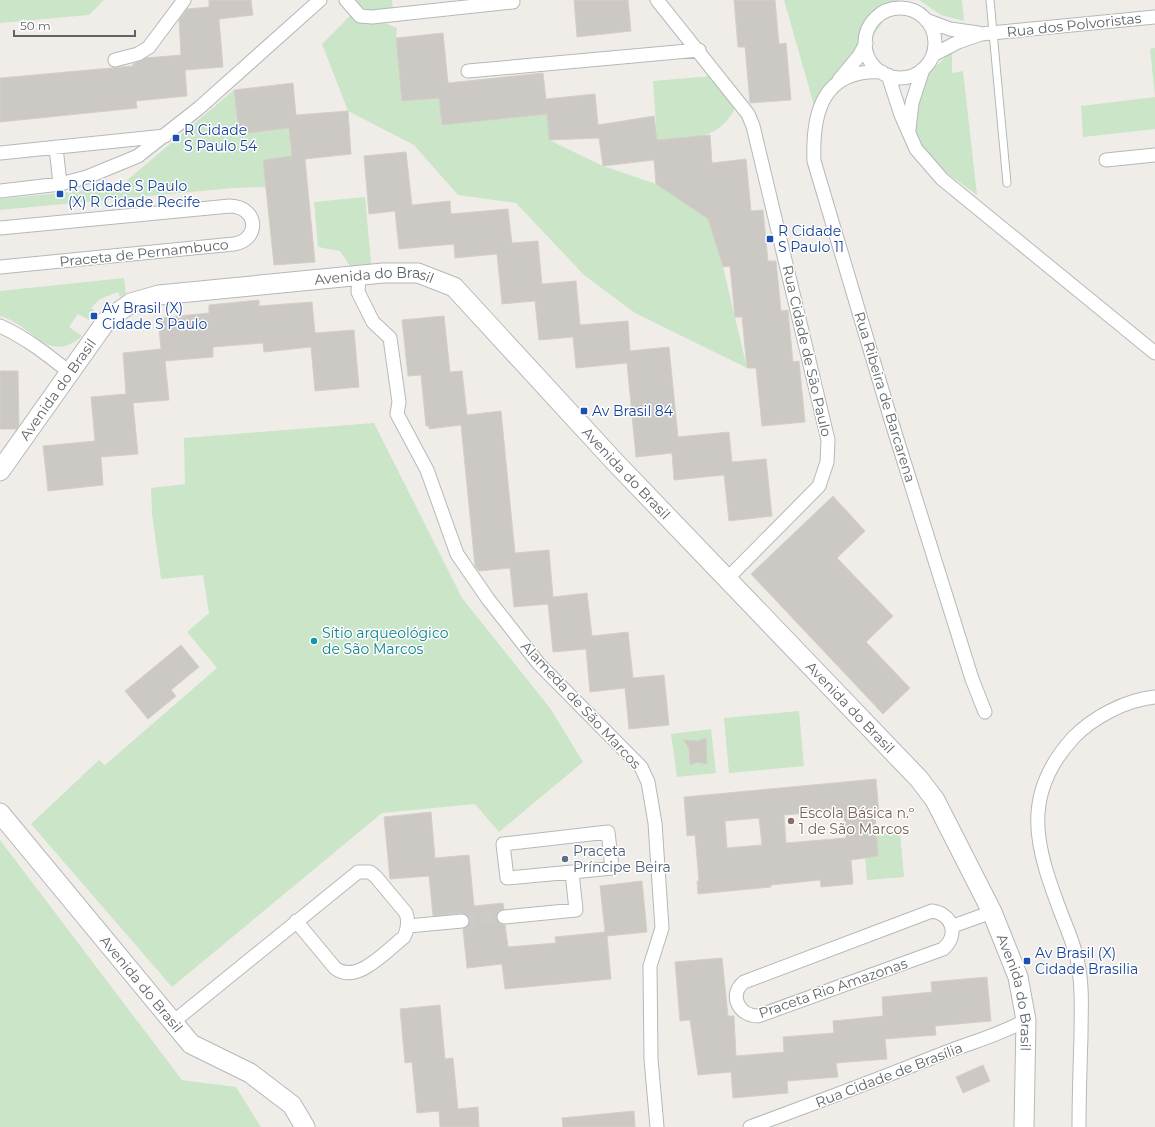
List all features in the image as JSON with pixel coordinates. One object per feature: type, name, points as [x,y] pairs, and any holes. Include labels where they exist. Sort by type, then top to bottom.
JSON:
[{"type":"street","points":[[115,60],[138,54],[149,47],[184,0]]},
{"type":"street","points":[[0,191],[60,184],[87,177],[138,156],[199,108],[320,0]]},
{"type":"street","points":[[346,0],[360,16],[372,17],[513,2]]},
{"type":"street","name":"Rua Cidade de São Paulo","points":[[658,0],[740,102],[748,114],[753,126],[828,440],[827,462],[824,476],[819,486],[727,579]]},
{"type":"street","points":[[884,0],[867,34],[866,43],[870,60],[885,74],[916,149],[942,179],[1155,353]]},
{"type":"street","points":[[909,0],[922,16],[935,37],[933,55],[923,69],[912,103],[909,133]]},
{"type":"street","points":[[875,19],[884,12],[896,8],[907,9],[922,16]]},
{"type":"street","name":"Rua dos Polvoristas","points":[[922,16],[950,29],[987,33],[1155,17]]},
{"type":"street","name":"Rua dos Polvoristas","points":[[933,55],[958,42],[987,33]]},
{"type":"street","name":"Rua Ribeira de Barcarena","points":[[866,43],[859,56],[824,99],[817,116],[813,147],[814,161],[891,420],[972,679],[985,712]]},
{"type":"street","points":[[468,72],[699,50]]},
{"type":"street","points":[[885,74],[906,77],[923,69]]},
{"type":"street","name":"Rua Ribeira de Barcarena","points":[[837,83],[842,79],[866,71],[885,74]]},
{"type":"street","points":[[0,153],[165,136]]},
{"type":"street","points":[[56,147],[60,184]]},
{"type":"street","points":[[1106,160],[1155,155]]},
{"type":"street","name":"Praceta de Pernambuco","points":[[0,228],[230,206],[246,209],[250,215],[252,223],[251,231],[246,240],[234,244],[0,267]]},
{"type":"street","name":"Avenida do Brasil","points":[[0,471],[107,320],[131,303],[142,299],[383,273],[418,274],[454,287],[614,461],[919,779],[935,800],[992,912],[1018,977],[1026,1020],[1024,1127]]},
{"type":"street","name":"Alameda de São Marcos","points":[[359,275],[358,292],[373,322],[390,338],[399,402],[397,414],[427,470],[457,554],[488,598],[540,664],[641,767],[648,782],[655,823],[662,928],[650,966],[651,1059],[657,1127]]},
{"type":"street","points":[[0,326],[14,332],[69,372]]},
{"type":"street","points":[[1079,1127],[1082,988],[1074,949],[1042,858],[1038,838],[1038,809],[1049,771],[1063,750],[1075,736],[1087,725],[1116,708],[1132,702],[1155,697]]},
{"type":"street","name":"Avenida do Brasil","points":[[0,813],[192,1044],[250,1073],[292,1106],[305,1127]]},
{"type":"street","points":[[608,832],[612,868],[572,872],[507,878],[504,844],[608,832]]},
{"type":"street","points":[[173,1022],[296,921],[358,872],[370,872],[376,877],[406,913],[408,926],[404,937],[367,966],[354,973],[347,974],[341,973],[335,968],[296,921]]},
{"type":"street","points":[[504,917],[576,910],[572,872]]},
{"type":"street","name":"Praceta Rio Amazonas","points":[[938,912],[944,915],[952,926],[952,939],[948,945],[943,949],[921,957],[758,1016],[746,1013],[737,1004],[736,991],[744,982],[926,913],[938,912]]},
{"type":"street","points":[[952,926],[992,912]]},
{"type":"street","points":[[408,926],[462,921]]},
{"type":"street","name":"Rua Cidade de Brasília","points":[[750,1127],[832,1098],[1000,1033],[1026,1020]]},
{"type":"lane","name":"Rua dos Polvoristas","points":[[990,0],[987,33],[1008,183]]},
{"type":"green space","points":[[0,0],[104,0],[89,15],[0,23]]},
{"type":"green space","points":[[351,0],[392,0],[393,10],[375,12],[365,11],[360,9]]},
{"type":"green space","points":[[784,0],[898,0],[817,116]]},
{"type":"green space","points":[[919,0],[962,0],[964,21],[941,15]]},
{"type":"green space","points":[[355,11],[397,28],[396,38],[402,101],[439,98],[442,125],[547,114],[549,140],[603,166],[656,184],[708,219],[723,267],[747,368],[635,313],[584,275],[516,203],[458,195],[414,145],[348,111],[322,44]]},
{"type":"green space","points":[[1155,48],[1155,96],[1150,49]]},
{"type":"green space","points":[[952,51],[952,73],[963,71],[977,195],[936,165],[915,135],[916,109],[930,72]]},
{"type":"green space","points":[[712,76],[736,106],[729,118],[713,132],[693,137],[657,140],[653,81]]},
{"type":"green space","points":[[234,90],[239,134],[289,128],[292,156],[263,160],[266,187],[233,188],[0,210],[0,199],[119,187]]},
{"type":"green space","points":[[1155,97],[1155,129],[1083,137],[1081,106]]},
{"type":"green space","points":[[365,197],[372,273],[355,274],[340,251],[318,247],[314,202]]},
{"type":"green space","points":[[124,278],[126,294],[120,297],[118,292],[100,299],[91,308],[95,311],[89,320],[78,314],[69,327],[82,336],[70,344],[59,347],[50,345],[41,341],[12,321],[0,316],[0,291]]},
{"type":"green space","points":[[374,423],[462,598],[550,708],[583,762],[499,832],[475,804],[382,813],[172,987],[31,824],[99,760],[105,765],[217,668],[187,632],[209,613],[203,575],[161,579],[152,514],[151,488],[185,484],[184,438]]},
{"type":"green space","points":[[799,711],[804,766],[729,773],[724,718]]},
{"type":"green space","points":[[711,729],[716,773],[677,777],[671,734]]},
{"type":"green space","points":[[900,831],[904,877],[867,880],[863,834]]},
{"type":"green space","points":[[0,840],[182,1080],[236,1087],[261,1127],[0,1127]]},
{"type":"building","points":[[209,0],[251,0],[253,15],[219,19],[223,67],[185,70],[187,96],[136,101],[137,108],[0,122],[0,78],[133,66],[133,64],[146,58],[181,55],[179,20],[187,9],[209,7]]},
{"type":"building","points":[[574,0],[628,0],[631,31],[577,37]]},
{"type":"building","points":[[734,0],[775,0],[779,44],[786,43],[791,100],[750,103],[745,47],[738,47]]},
{"type":"building","points":[[443,33],[448,83],[543,73],[546,99],[595,94],[598,125],[654,116],[657,140],[710,135],[712,163],[746,159],[751,211],[763,210],[768,261],[776,261],[781,311],[788,310],[793,362],[799,361],[805,422],[762,426],[756,368],[747,368],[742,317],[735,317],[730,266],[723,267],[708,219],[656,184],[654,160],[603,166],[599,138],[549,140],[547,114],[442,125],[439,98],[402,101],[396,38]]},
{"type":"building","points":[[293,83],[296,115],[348,111],[351,154],[305,159],[315,262],[274,265],[263,160],[292,156],[289,128],[239,134],[234,90]]},
{"type":"building","points":[[406,152],[412,205],[450,201],[451,214],[508,209],[512,243],[538,241],[542,284],[576,281],[580,325],[628,321],[630,351],[669,347],[678,437],[729,432],[732,462],[766,459],[772,516],[729,521],[724,475],[674,480],[672,453],[636,457],[627,363],[576,368],[573,337],[539,340],[535,301],[502,304],[497,254],[455,258],[454,244],[399,249],[395,211],[369,214],[364,156]]},
{"type":"building","points":[[259,300],[259,306],[312,302],[315,333],[354,330],[359,387],[315,391],[311,347],[264,352],[263,343],[213,347],[213,357],[165,361],[169,400],[133,403],[138,454],[101,457],[103,485],[48,491],[43,446],[95,441],[91,397],[126,394],[123,353],[161,349],[158,318],[209,313],[209,305]]},
{"type":"building","points":[[444,316],[450,372],[462,371],[467,415],[501,411],[515,553],[549,550],[553,597],[587,593],[592,636],[628,632],[633,678],[664,675],[669,725],[629,729],[625,688],[590,692],[586,649],[553,652],[548,604],[514,607],[510,568],[479,571],[475,566],[461,425],[429,429],[429,426],[426,426],[421,375],[408,376],[402,320]]},
{"type":"building","points":[[0,371],[18,371],[19,425],[17,429],[0,429]]},
{"type":"building","points":[[833,496],[865,531],[837,558],[893,616],[866,642],[910,688],[883,714],[751,574]]},
{"type":"building","points":[[181,645],[199,667],[171,690],[176,696],[148,719],[125,691]]},
{"type":"building","points":[[706,738],[707,764],[698,762],[690,765],[689,749],[684,740],[698,741]]},
{"type":"building","points":[[876,779],[879,814],[875,814],[878,856],[851,860],[853,884],[821,887],[820,880],[771,885],[771,887],[698,894],[697,881],[699,881],[695,835],[687,836],[684,797]],"holes":[[[843,810],[846,838],[786,843],[784,815]],[[759,818],[762,845],[727,848],[725,821]]]},
{"type":"building","points":[[431,812],[435,858],[469,855],[474,906],[503,903],[504,909],[499,911],[496,917],[500,924],[505,925],[508,947],[556,943],[555,937],[605,932],[600,886],[642,881],[647,932],[607,936],[611,979],[505,989],[502,964],[467,968],[463,929],[469,925],[469,917],[461,913],[433,916],[429,876],[390,879],[384,817]]},
{"type":"building","points":[[722,958],[728,1016],[734,1016],[736,1056],[784,1052],[783,1037],[834,1033],[833,1021],[883,1016],[882,997],[932,992],[931,982],[987,977],[991,1021],[935,1026],[936,1035],[885,1039],[887,1059],[836,1063],[838,1077],[787,1081],[788,1093],[733,1098],[731,1072],[698,1075],[690,1020],[680,1021],[675,962]]},
{"type":"building","points":[[440,1005],[445,1059],[453,1058],[458,1109],[478,1107],[479,1127],[440,1127],[439,1111],[417,1113],[412,1062],[405,1063],[400,1009]]},
{"type":"building","points":[[983,1065],[990,1081],[963,1093],[956,1077]]},
{"type":"building","points":[[634,1111],[635,1127],[563,1127],[562,1118]]},
{"type":"tunnel","points":[[462,921],[504,917]]},
{"type":"place","name":"R Cidade S Paulo 54","points":[[176,138]]},
{"type":"place","name":"R Cidade S Paulo (X) R Cidade Recife","points":[[60,194]]},
{"type":"place","name":"R Cidade S Paulo 11","points":[[770,239]]},
{"type":"place","name":"Av Brasil (X) Cidade S Paulo","points":[[94,316]]},
{"type":"place","name":"Av Brasil 84","points":[[584,411]]},
{"type":"place","name":"Sítio arqueológico de São Marcos","points":[[314,641]]},
{"type":"place","name":"Escola Básica n.º 1 de São Marcos","points":[[791,821]]},
{"type":"place","name":"Praceta Príncipe Beira","points":[[565,859]]},
{"type":"place","name":"Av Brasil (X) Cidade Brasilia","points":[[1027,961]]}]
